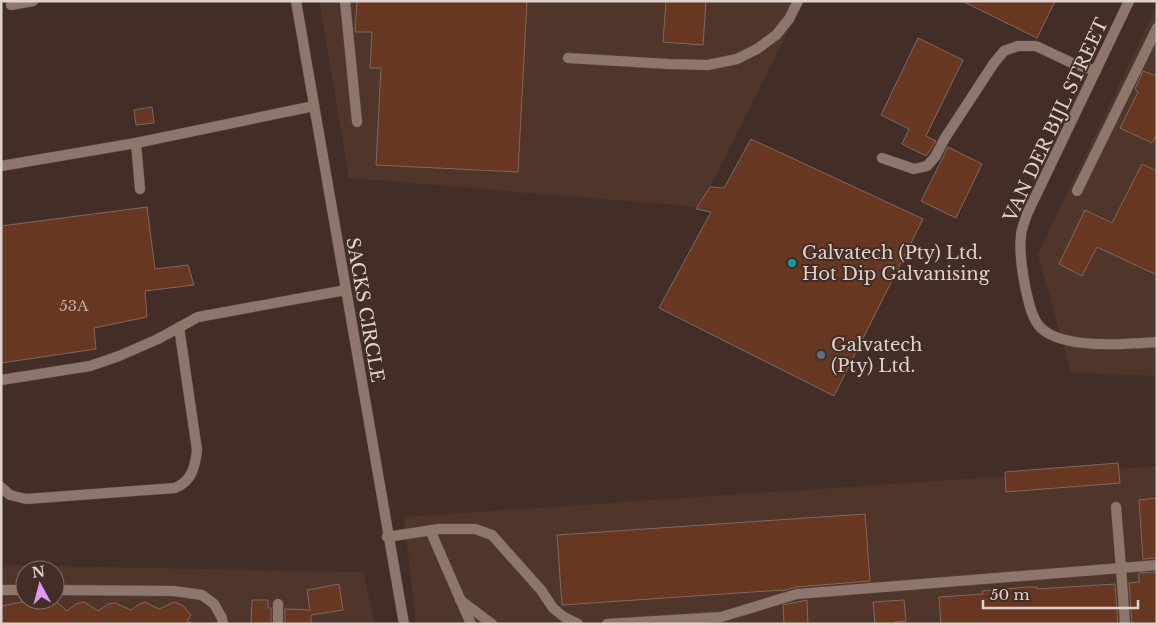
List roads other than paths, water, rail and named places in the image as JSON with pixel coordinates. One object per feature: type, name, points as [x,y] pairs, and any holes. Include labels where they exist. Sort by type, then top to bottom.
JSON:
[{"type":"lane","points":[[11,5],[33,1]]},
{"type":"lane","name":"SACKS CIRCLE","points":[[296,1],[387,537],[404,624]]},
{"type":"lane","points":[[345,1],[357,122]]},
{"type":"lane","points":[[568,58],[708,65],[737,59],[757,49],[776,35],[789,18],[798,1]]},
{"type":"lane","name":"VAN DER BIJL STREET","points":[[1129,1],[1027,214],[1020,235],[1022,272],[1030,308],[1040,328],[1054,337],[1075,342],[1109,344],[1157,342]]},
{"type":"lane","points":[[1077,191],[1157,28]]},
{"type":"lane","points":[[882,158],[914,169],[927,166],[935,157],[945,138],[994,63],[1004,51],[1018,46],[1036,46],[1072,63],[1096,71]]},
{"type":"lane","points":[[1,166],[136,143],[314,106]]},
{"type":"lane","points":[[136,143],[140,189]]},
{"type":"lane","points":[[1,380],[90,366],[150,343],[198,317],[346,290]]},
{"type":"lane","points":[[1,487],[10,495],[26,499],[174,488],[190,479],[195,467],[197,450],[179,327]]},
{"type":"lane","points":[[1116,507],[1125,624]]},
{"type":"lane","points":[[387,537],[430,530],[475,529],[492,535],[541,590],[553,608],[564,617],[578,624]]},
{"type":"lane","points":[[430,530],[471,624]]},
{"type":"lane","points":[[607,624],[721,616],[797,594],[1157,566]]},
{"type":"lane","points":[[1,590],[15,590]]},
{"type":"lane","points":[[65,590],[174,591],[202,595],[214,604],[224,624]]},
{"type":"lane","points":[[460,599],[492,624]]},
{"type":"lane","points":[[278,604],[278,624]]},
{"type":"place","name":"Galvatech (Pty) Ltd. Hot Dip Galvanising","points":[[792,263]]},
{"type":"place","name":"Galvatech (Pty) Ltd.","points":[[821,355]]}]
